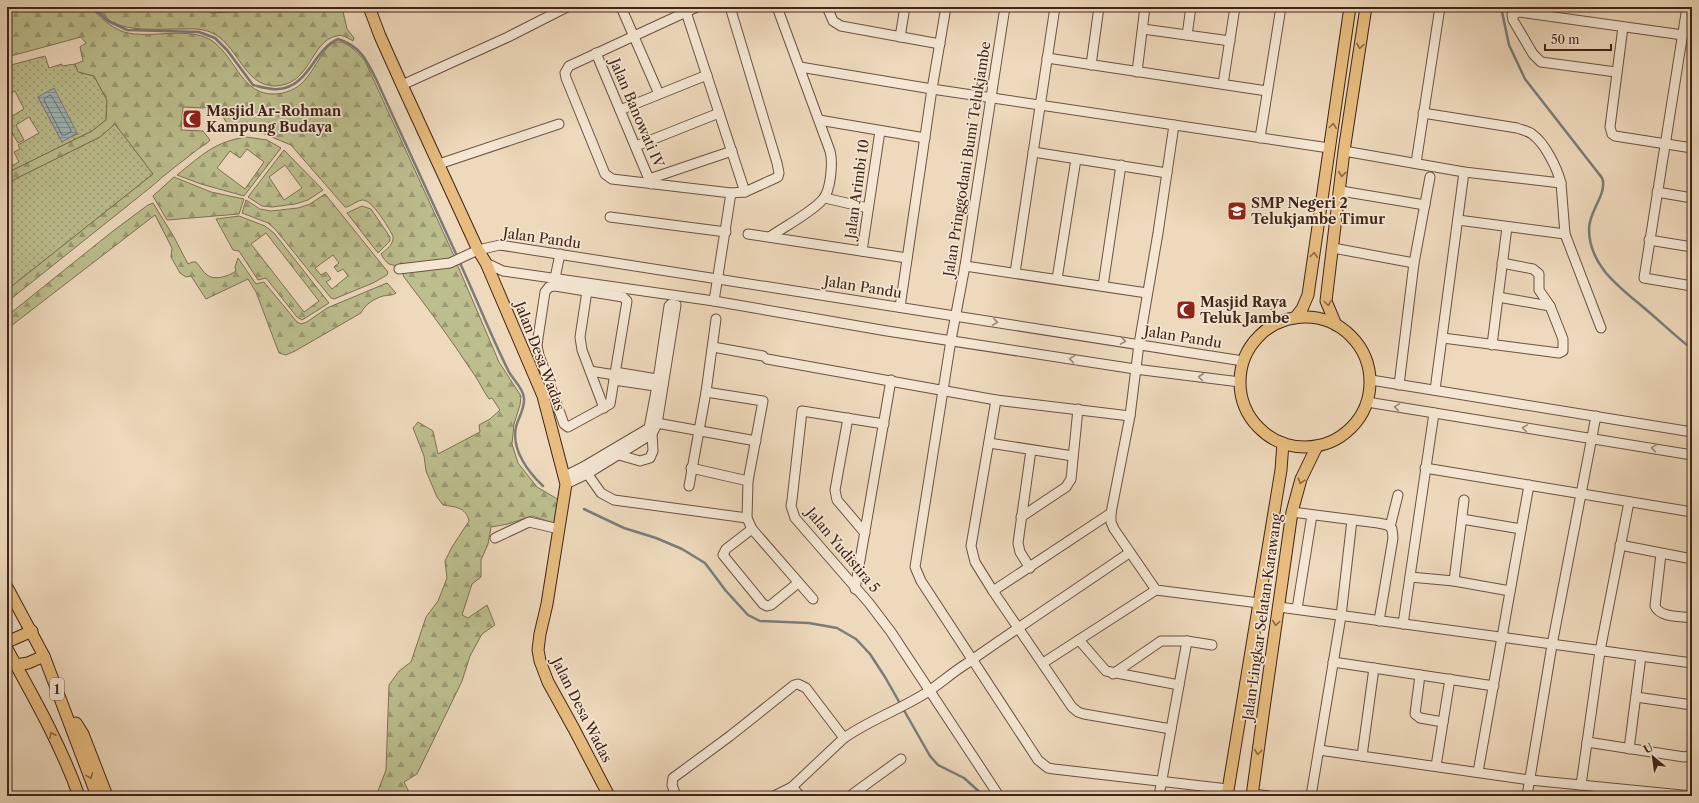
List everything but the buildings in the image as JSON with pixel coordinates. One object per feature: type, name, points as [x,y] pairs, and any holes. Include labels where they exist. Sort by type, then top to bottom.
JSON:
[{"type":"main road","name":"Jalan Desa Wadas","points":[[369,7],[402,85],[478,250],[486,263],[543,396],[565,480],[563,508],[538,650],[540,661],[548,682],[609,796]]},
{"type":"main road","points":[[1295,318],[1302,309],[1308,295],[1350,7]]},
{"type":"main road","points":[[1336,324],[1326,301],[1341,191],[1344,151],[1366,7]]},
{"type":"main road","points":[[1295,318],[1314,318],[1336,324],[1348,332],[1360,346],[1368,362],[1370,380],[1367,402],[1359,419],[1346,432],[1330,442],[1317,446],[1283,443],[1266,434],[1252,420],[1243,402],[1240,382],[1244,361],[1255,340],[1273,326],[1295,318]]},
{"type":"main road","name":"Jalan Lingkar Selatan Karawang","points":[[1228,793],[1281,470],[1283,443]]},
{"type":"main road","name":"Jalan Lingkar Selatan Karawang","points":[[1252,795],[1292,512],[1301,479],[1317,446]]},
{"type":"main road","name":"1","points":[[7,587],[32,631],[44,656],[97,796]]},
{"type":"main road","points":[[7,642],[32,631]]},
{"type":"main road","name":"1","points":[[7,649],[61,753],[79,796]]},
{"type":"main road","points":[[16,665],[28,663],[44,656]]},
{"type":"main road","points":[[62,701],[83,734],[107,796]]},
{"type":"street","points":[[402,85],[508,37],[568,7]]},
{"type":"street","points":[[621,7],[659,94]]},
{"type":"street","points":[[697,7],[568,66],[565,73],[605,174],[612,179],[650,182],[731,193],[745,192],[778,177],[779,173],[730,7]]},
{"type":"street","points":[[771,236],[817,205],[824,198],[832,163],[832,156],[778,7]]},
{"type":"street","points":[[827,7],[830,16],[837,24],[940,44]]},
{"type":"street","points":[[900,37],[905,7]]},
{"type":"street","points":[[900,307],[932,89],[946,7]]},
{"type":"street","name":"Jalan Pringgodani Bumi Telukjambe","points":[[1005,7],[916,567],[922,581],[972,660],[1038,760],[1044,765],[1054,769],[1162,781],[1228,793]]},
{"type":"street","points":[[1015,273],[1055,7]]},
{"type":"street","points":[[1091,65],[1099,7]]},
{"type":"street","points":[[1137,72],[1145,7]]},
{"type":"street","points":[[1187,35],[1191,7]]},
{"type":"street","points":[[1223,84],[1235,7]]},
{"type":"street","points":[[1260,138],[1281,7]]},
{"type":"street","points":[[1416,163],[1440,7]]},
{"type":"street","points":[[1687,7],[1664,143],[1644,278],[1692,286]]},
{"type":"street","points":[[686,12],[745,192]]},
{"type":"street","points":[[1616,72],[1541,62],[1533,54],[1513,20],[1512,15],[1519,12],[1683,35]]},
{"type":"street","points":[[1623,27],[1610,127],[1612,134],[1615,136],[1692,148]]},
{"type":"street","points":[[1143,29],[1230,41]]},
{"type":"street","name":"Jalan Banowati IV","points":[[596,53],[650,182]]},
{"type":"street","points":[[1047,58],[1267,91]]},
{"type":"street","points":[[800,67],[932,89],[1329,148]]},
{"type":"street","points":[[620,110],[707,75]]},
{"type":"street","points":[[636,146],[719,112]]},
{"type":"street","points":[[1424,113],[1518,128],[1531,134],[1541,143],[1552,160],[1561,183],[1565,234],[1600,328]]},
{"type":"street","points":[[819,120],[925,138]]},
{"type":"street","points":[[439,164],[559,124]]},
{"type":"street","points":[[1156,590],[1129,553],[1114,529],[1111,513],[1130,416],[1135,369],[1158,233],[1174,125]]},
{"type":"street","name":"Jalan Arimbi 10","points":[[862,251],[880,130]]},
{"type":"street","points":[[650,182],[732,151]]},
{"type":"street","points":[[1344,151],[1464,172],[1561,183]]},
{"type":"street","points":[[1033,152],[1167,172]]},
{"type":"street","points":[[1057,279],[1076,159]]},
{"type":"street","points":[[1103,286],[1121,165]]},
{"type":"street","points":[[1435,390],[1464,172]]},
{"type":"street","points":[[1399,384],[1414,263],[1430,176]]},
{"type":"street","points":[[1341,191],[1425,205]]},
{"type":"street","points":[[1657,192],[1692,198]]},
{"type":"street","points":[[714,301],[719,279],[731,193]]},
{"type":"street","points":[[824,198],[868,208]]},
{"type":"street","points":[[610,218],[726,232]]},
{"type":"street","points":[[1458,220],[1565,234]]},
{"type":"street","points":[[1492,345],[1507,227]]},
{"type":"street","points":[[748,234],[771,236],[907,258]]},
{"type":"street","points":[[1649,240],[1692,247]]},
{"type":"street","name":"Jalan Pandu","points":[[398,269],[435,265],[452,261],[478,250],[500,245],[1244,361]]},
{"type":"street","points":[[1333,248],[1414,263]]},
{"type":"street","points":[[555,278],[560,254]]},
{"type":"street","points":[[486,263],[503,271],[714,301],[1135,369],[1240,382]]},
{"type":"street","points":[[1443,338],[1562,353],[1564,350],[1563,339],[1550,306],[1539,290],[1538,272],[1526,267],[1502,263]]},
{"type":"street","points":[[965,266],[1147,292]]},
{"type":"street","points":[[555,286],[624,297],[627,301],[615,375],[610,404],[571,426],[566,427],[538,351],[538,338],[547,289],[555,286]]},
{"type":"street","points":[[586,291],[580,337],[582,350],[604,408]]},
{"type":"street","points":[[1498,298],[1550,306]]},
{"type":"street","points":[[619,451],[640,461],[650,458],[653,451],[652,427],[671,315]]},
{"type":"street","points":[[689,486],[691,468],[706,392],[716,319]]},
{"type":"street","points":[[713,347],[996,400],[1130,416]]},
{"type":"street","points":[[590,371],[660,383]]},
{"type":"street","points":[[855,588],[891,380]]},
{"type":"street","points":[[1370,380],[1692,432]]},
{"type":"street","points":[[706,392],[762,401],[748,481],[746,518],[752,530],[812,599]]},
{"type":"street","points":[[996,400],[971,546],[975,562],[1072,707],[1078,712],[1084,714],[1171,729]]},
{"type":"street","points":[[1367,402],[1692,455]]},
{"type":"street","points":[[1021,516],[1066,487],[1071,479],[1078,410]]},
{"type":"street","name":"Jalan Yudistira 5","points":[[848,418],[802,411],[792,500],[793,513],[795,518],[884,622],[999,796]]},
{"type":"street","points":[[1403,624],[1434,413]]},
{"type":"street","points":[[1527,796],[1552,645],[1596,416]]},
{"type":"street","points":[[865,533],[837,500],[835,490],[848,418],[884,424]]},
{"type":"street","points":[[565,480],[585,471],[619,451],[652,427],[698,431],[756,441]]},
{"type":"street","points":[[989,443],[1073,456]]},
{"type":"street","points":[[1030,568],[1020,552],[1018,543],[1031,450]]},
{"type":"street","points":[[691,468],[748,481]]},
{"type":"street","points":[[1425,468],[1692,512]]},
{"type":"street","points":[[585,471],[601,493],[614,500],[746,518]]},
{"type":"street","points":[[1478,772],[1529,485]]},
{"type":"street","points":[[1379,621],[1393,538],[1393,531],[1390,526],[1398,496]]},
{"type":"street","points":[[1454,581],[1464,500]]},
{"type":"street","points":[[1581,785],[1600,650],[1629,502]]},
{"type":"street","points":[[1292,512],[1378,523],[1390,526]]},
{"type":"street","points":[[993,591],[1030,568],[1111,513]]},
{"type":"street","points":[[1297,609],[1312,515]]},
{"type":"street","points":[[1462,519],[1521,530]]},
{"type":"street","points":[[1311,796],[1341,616],[1352,520]]},
{"type":"street","points":[[494,538],[529,522],[558,530]]},
{"type":"street","points":[[752,530],[726,549],[723,555],[763,604],[767,606],[771,605],[798,583]]},
{"type":"street","points":[[1620,545],[1692,559]]},
{"type":"street","points":[[774,796],[792,787],[844,738],[866,723],[909,704],[1129,553]]},
{"type":"street","points":[[1661,554],[1655,606],[1657,610],[1663,614],[1692,618]]},
{"type":"street","points":[[1410,577],[1454,581],[1510,591]]},
{"type":"street","points":[[1043,663],[1156,590],[1259,603]]},
{"type":"street","points":[[1279,607],[1692,663]]},
{"type":"street","points":[[1079,640],[1104,670],[1113,674],[1179,685]]},
{"type":"street","points":[[1113,674],[1155,644],[1166,640],[1212,645]]},
{"type":"street","points":[[1159,796],[1186,641]]},
{"type":"street","points":[[1629,749],[1640,656]]},
{"type":"street","points":[[1333,662],[1494,686]]},
{"type":"street","points":[[1362,756],[1374,668]]},
{"type":"street","points":[[1420,675],[1415,714],[1420,718],[1443,722]]},
{"type":"street","points":[[1436,766],[1450,679]]},
{"type":"street","points":[[676,796],[672,785],[673,778],[730,736],[794,685],[798,684],[806,688],[844,738]]},
{"type":"street","points":[[1636,697],[1692,705]]},
{"type":"street","points":[[1587,742],[1684,757],[1689,756],[1692,753]]},
{"type":"street","points":[[1319,750],[1530,780],[1692,796]]},
{"type":"street","points":[[850,796],[901,759]]},
{"type":"street","points":[[792,787],[800,796]]},
{"type":"street","points":[[1252,795],[1269,796]]},
{"type":"green space","points":[[8,7],[90,7],[110,25],[124,32],[135,34],[183,33],[206,37],[222,50],[247,83],[263,93],[278,94],[294,89],[304,81],[329,46],[336,42],[343,43],[353,49],[365,61],[455,258],[432,263],[402,266],[389,264],[381,254],[391,244],[393,236],[379,214],[370,204],[362,200],[345,207],[291,145],[262,133],[246,131],[232,133],[217,110],[210,105],[204,108],[183,107],[181,130],[203,131],[210,140],[7,302],[7,290],[153,174],[115,124],[100,137],[7,183],[7,173],[92,131],[106,120],[107,100],[94,76],[78,72],[75,64],[83,61],[80,47],[86,43],[81,37],[7,57]]},
{"type":"green space","points":[[95,7],[206,7],[211,13],[251,11],[266,7],[342,7],[347,29],[354,38],[353,41],[345,37],[336,36],[327,40],[296,79],[287,84],[275,86],[264,84],[255,79],[220,37],[210,32],[195,29],[133,28],[116,24],[109,20]]},
{"type":"green space","points":[[45,56],[49,68],[62,64],[62,66],[75,64],[78,72],[94,76],[107,100],[106,120],[92,131],[7,173],[7,168],[19,162],[14,152],[20,149],[18,145],[39,133],[29,117],[16,125],[24,140],[18,143],[7,124],[7,108],[12,116],[24,109],[15,91],[7,95],[7,66]],"holes":[[[38,97],[77,133],[62,141]]]},
{"type":"green space","points":[[115,123],[153,174],[7,290],[7,183],[100,137]]},
{"type":"green space","points":[[246,137],[267,140],[281,148],[244,196],[201,184],[177,175],[209,150],[235,139]],"holes":[[[247,149],[264,162],[245,189],[217,168],[230,151],[240,158]]]},
{"type":"green space","points":[[284,150],[323,190],[308,200],[295,204],[272,207],[262,206],[248,197]],"holes":[[[285,165],[302,188],[284,200],[269,177]]]},
{"type":"green space","points":[[174,177],[211,192],[244,199],[239,214],[167,220],[153,196]]},
{"type":"green space","points":[[325,194],[388,272],[387,275],[373,283],[334,299],[331,298],[275,229],[268,223],[242,213],[246,200],[260,209],[271,211],[298,208],[310,204]],"holes":[[[333,255],[339,263],[334,267],[338,272],[343,269],[348,276],[332,289],[326,282],[331,279],[326,272],[321,275],[315,268]]]},
{"type":"green space","points":[[153,203],[174,237],[188,264],[196,262],[207,275],[218,278],[230,275],[236,271],[235,267],[238,258],[256,284],[264,282],[297,322],[301,324],[307,322],[327,308],[387,283],[396,293],[373,300],[367,304],[361,313],[295,351],[286,355],[279,353],[256,292],[248,279],[206,299],[191,276],[186,277],[180,273],[171,257],[172,248],[155,215],[7,329],[7,316],[113,231],[148,205]]},
{"type":"green space","points":[[362,206],[371,209],[390,237],[390,241],[378,253],[347,213]]},
{"type":"green space","points":[[239,216],[265,226],[274,233],[329,303],[302,320],[297,317],[266,278],[258,280],[239,251],[233,250],[216,219]],"holes":[[[266,233],[319,301],[304,312],[251,244]]]},
{"type":"green space","points":[[457,264],[499,362],[521,396],[520,405],[514,424],[512,444],[518,463],[537,487],[559,500],[554,523],[532,516],[508,524],[491,527],[488,544],[481,560],[481,577],[472,584],[462,615],[468,618],[487,605],[495,625],[482,634],[470,656],[462,681],[417,774],[404,782],[411,796],[376,796],[386,770],[389,685],[399,671],[411,662],[426,617],[438,601],[447,578],[445,561],[452,547],[469,521],[468,516],[463,510],[456,507],[443,505],[437,497],[426,471],[424,456],[413,428],[418,422],[433,431],[438,454],[480,432],[479,425],[490,419],[500,410],[492,398],[489,399],[463,358],[404,277],[402,272]]},
{"type":"water","points":[[54,88],[77,133],[62,142],[38,97]]},
{"type":"waterway","points":[[92,7],[108,21],[127,30],[199,32],[215,38],[227,50],[253,85],[269,89],[288,87],[297,82],[322,51],[338,39],[352,45],[362,54],[376,79],[457,256]]},
{"type":"waterway","points":[[1501,7],[1509,45],[1525,79],[1603,181],[1602,193],[1591,216],[1589,229],[1590,242],[1599,264],[1615,283],[1692,349]]},
{"type":"waterway","points":[[459,261],[501,356],[523,394],[524,402],[516,427],[516,444],[522,460],[543,486]]},
{"type":"waterway","points":[[584,509],[624,528],[656,538],[682,549],[705,563],[726,591],[748,615],[760,621],[809,623],[837,628],[856,639],[870,654],[885,677],[930,756],[938,765],[964,778],[984,796]]},
{"type":"place","name":"Masjid Ar-Rohman Kampung Budaya","points":[[192,119]]},
{"type":"place","name":"SMP Negeri 2 Telukjambe Timur","points":[[1237,211]]},
{"type":"place","name":"Masjid Raya Teluk Jambe","points":[[1186,310]]}]
